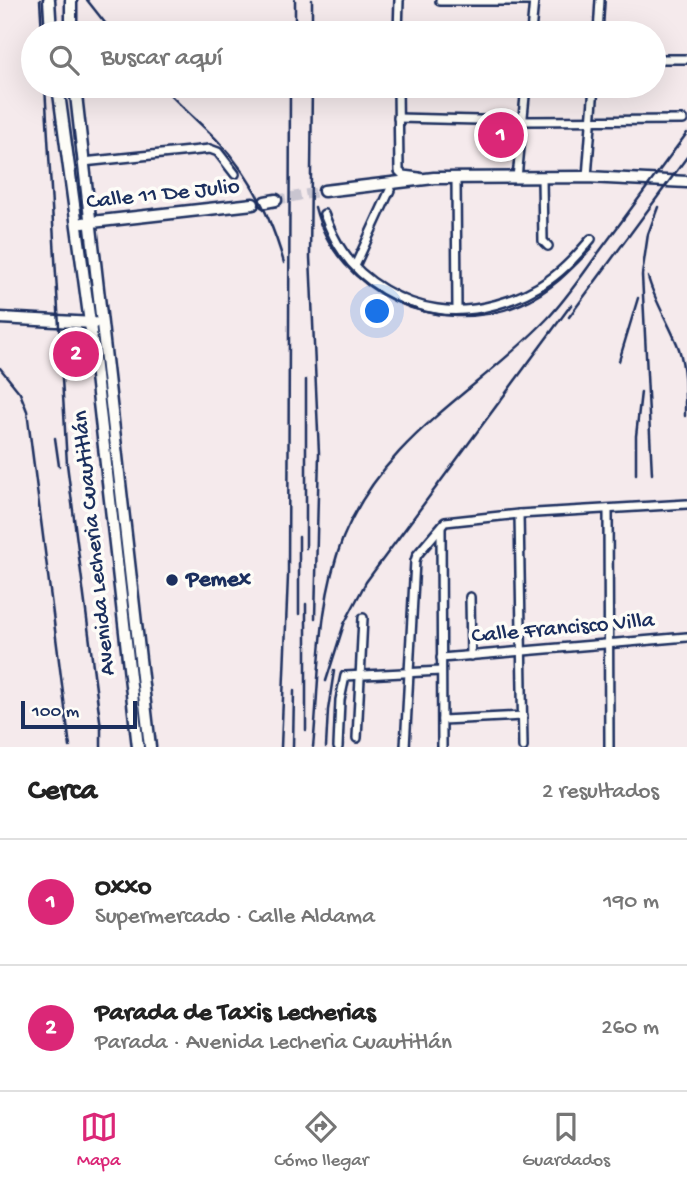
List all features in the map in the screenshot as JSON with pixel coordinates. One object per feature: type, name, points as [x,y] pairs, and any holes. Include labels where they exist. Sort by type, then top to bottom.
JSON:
[{"type":"main road","points":[[49,0],[50,21]]},
{"type":"main road","points":[[71,0],[71,21]]},
{"type":"main road","name":"Avenida Lecheria Cuautitlán","points":[[60,98],[90,323],[138,747]]},
{"type":"main road","name":"Avenida Lecheria Cuautitlán","points":[[76,98],[150,747]]},
{"type":"main road","points":[[63,120],[78,118]]},
{"type":"main road","points":[[324,191],[425,178],[587,177],[687,182]]},
{"type":"main road","name":"Calle 11 De Julio","points":[[76,224],[253,204]]},
{"type":"main road","points":[[0,318],[102,323]]},
{"type":"main road","points":[[131,693],[143,691]]},
{"type":"street","points":[[398,21],[399,0]]},
{"type":"street","points":[[599,21],[600,0]]},
{"type":"street","points":[[440,1],[534,1],[532,21]]},
{"type":"street","points":[[666,60],[687,59]]},
{"type":"street","points":[[397,98],[400,174],[425,178]]},
{"type":"street","points":[[517,178],[525,98]]},
{"type":"street","points":[[587,177],[593,98]]},
{"type":"street","points":[[398,118],[522,121],[683,120]]},
{"type":"street","points":[[83,163],[209,149],[218,152],[235,174]]},
{"type":"street","points":[[456,178],[457,309]]},
{"type":"street","points":[[541,178],[543,240],[548,246]]},
{"type":"street","points":[[355,266],[390,190]]},
{"type":"street","points":[[324,214],[333,237],[355,266],[383,289],[437,310],[479,307],[528,292],[549,281],[569,264],[591,239]]},
{"type":"street","points":[[405,747],[415,561],[417,555],[443,525],[519,514],[687,504]]},
{"type":"street","points":[[608,509],[609,747]]},
{"type":"street","points":[[519,514],[523,747]]},
{"type":"street","points":[[442,747],[443,525]]},
{"type":"street","points":[[470,597],[471,656]]},
{"type":"street","points":[[357,738],[363,618]]},
{"type":"street","name":"Calle Francisco Villa","points":[[442,658],[687,637]]},
{"type":"street","points":[[338,747],[340,700],[345,676],[442,671]]},
{"type":"street","points":[[442,720],[523,716]]},
{"type":"tunnel","points":[[276,200],[324,191]]},
{"type":"railway","points":[[40,0],[41,21]]},
{"type":"railway","points":[[87,0],[104,21]]},
{"type":"railway","points":[[295,0],[295,21]]},
{"type":"railway","points":[[312,0],[312,21]]},
{"type":"railway","points":[[46,98],[67,464],[101,728],[101,747]]},
{"type":"railway","points":[[173,98],[228,152],[249,181],[266,212],[284,263]]},
{"type":"railway","points":[[281,747],[288,576],[290,98]]},
{"type":"railway","points":[[312,98],[310,257],[319,453],[315,618]]},
{"type":"railway","points":[[313,747],[328,589],[343,538],[361,502],[382,471],[407,444],[555,311],[687,133]]},
{"type":"railway","points":[[569,317],[687,157]]},
{"type":"railway","points":[[315,207],[327,238],[345,264],[368,286],[396,302],[426,312],[457,316],[490,313],[521,304],[551,287],[592,248]]},
{"type":"railway","points":[[652,474],[642,275],[648,234],[658,207]]},
{"type":"railway","points":[[648,277],[681,357],[685,382],[685,416]]},
{"type":"railway","points":[[619,361],[638,298]]},
{"type":"railway","points":[[326,681],[344,624],[366,582],[571,305]]},
{"type":"railway","points":[[0,368],[20,393],[27,411],[70,747]]},
{"type":"railway","points":[[306,380],[306,548]]},
{"type":"railway","points":[[636,474],[636,436],[641,392]]},
{"type":"railway","points":[[55,438],[59,466]]},
{"type":"railway","points":[[299,537],[299,614]]},
{"type":"railway","points":[[306,604],[306,730]]},
{"type":"railway","points":[[326,747],[334,671]]},
{"type":"railway","points":[[293,747],[294,691]]},
{"type":"place","name":"Oxxo","points":[[501,135]]},
{"type":"place","name":"Parada de Taxis Lecherias","points":[[76,354]]},
{"type":"place","name":"Pemex","points":[[172,580]]}]
